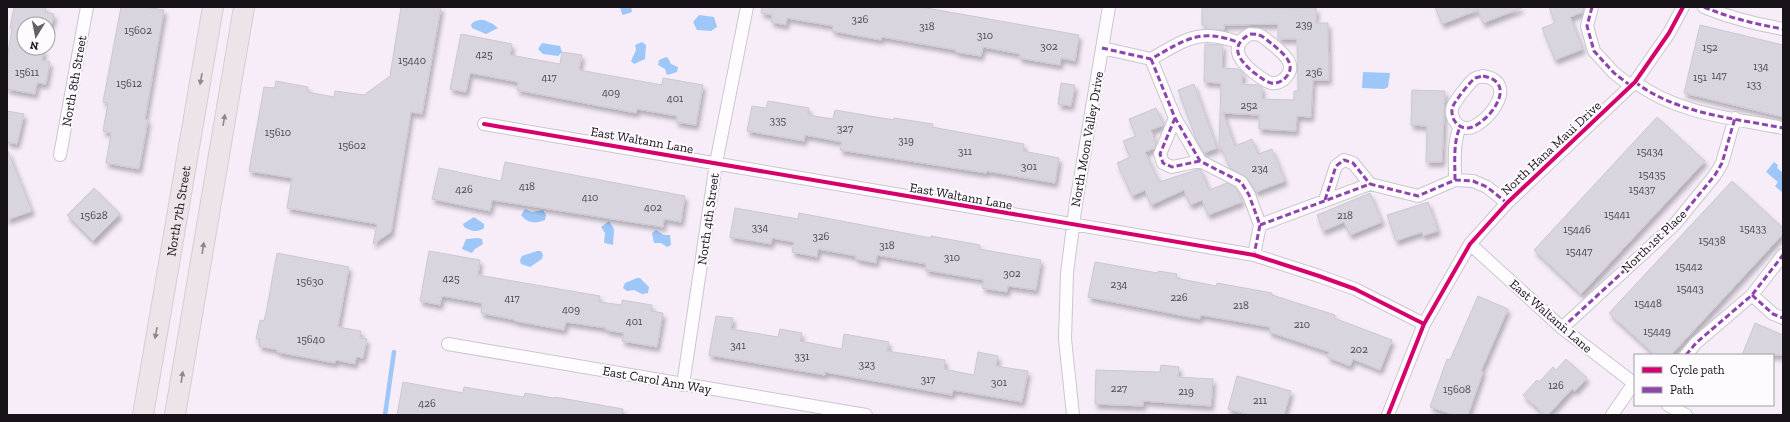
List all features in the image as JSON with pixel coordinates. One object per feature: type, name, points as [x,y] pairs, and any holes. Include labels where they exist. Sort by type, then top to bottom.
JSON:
[{"type":"main road","name":"North 7th Street","points":[[142,415],[214,7]]},
{"type":"main road","points":[[175,415],[244,7]]},
{"type":"street","name":"North 8th Street","points":[[60,155],[87,7]]},
{"type":"street","name":"North 4th Street","points":[[683,385],[716,163],[747,7]]},
{"type":"street","name":"North Moon Valley Drive","points":[[1074,415],[1067,359],[1065,321],[1066,273],[1109,7]]},
{"type":"street","points":[[1592,7],[1587,26],[1594,51],[1614,73],[1633,84],[1685,108],[1783,128]]},
{"type":"street","name":"North Hana Maui Drive","points":[[1388,415],[1424,324],[1470,244],[1507,203],[1633,84],[1669,33],[1683,7]]},
{"type":"street","points":[[1704,7],[1727,17],[1758,25],[1783,29]]},
{"type":"street","points":[[1250,34],[1260,35],[1287,57],[1290,66],[1288,74],[1282,81],[1273,83],[1264,80],[1244,64],[1238,56],[1238,47],[1240,43],[1242,39],[1250,34]]},
{"type":"street","points":[[1102,48],[1151,59],[1185,40],[1198,36],[1215,36],[1240,43]]},
{"type":"street","points":[[1151,59],[1175,118],[1200,161],[1241,182],[1249,195],[1260,224],[1254,255]]},
{"type":"street","points":[[1483,76],[1492,77],[1499,84],[1500,88],[1501,93],[1498,102],[1482,122],[1474,128],[1460,127],[1452,116],[1452,106],[1474,79],[1483,76]]},
{"type":"street","points":[[1175,118],[1160,154],[1163,163],[1172,166],[1200,161]]},
{"type":"street","name":"North 1st Place","points":[[1562,328],[1675,224],[1715,175],[1722,163],[1735,118]]},
{"type":"street","name":"East Waltann Lane","points":[[484,124],[1254,255],[1319,276],[1355,290],[1424,324]]},
{"type":"street","points":[[1455,180],[1455,146],[1456,136],[1460,127]]},
{"type":"street","points":[[1325,200],[1336,166],[1344,160],[1353,163],[1370,184]]},
{"type":"street","points":[[1260,224],[1370,184],[1418,196],[1455,180],[1473,181],[1488,187],[1507,203]]},
{"type":"street","name":"East Waltann Lane","points":[[1470,244],[1562,328],[1634,383]]},
{"type":"street","points":[[1687,354],[1696,343],[1752,295],[1783,255]]},
{"type":"street","points":[[1752,295],[1773,314],[1783,318]]},
{"type":"street","name":"East Carol Ann Way","points":[[448,344],[866,415]]},
{"type":"street","name":"East Waltann Lane","points":[[1612,415],[1634,385]]},
{"type":"street","points":[[1670,406],[1686,415]]},
{"type":"water","points":[[620,7],[631,7],[632,12],[623,15]]},
{"type":"water","points":[[699,15],[714,17],[717,27],[711,31],[697,30],[693,22]]},
{"type":"water","points":[[484,20],[498,28],[486,34],[472,28],[471,25],[474,22]]},
{"type":"water","points":[[642,42],[646,45],[645,59],[634,64],[631,61],[636,50],[635,45]]},
{"type":"water","points":[[542,43],[560,46],[562,52],[558,56],[543,54],[538,49]]},
{"type":"water","points":[[666,57],[671,64],[678,67],[677,72],[667,75],[665,69],[658,65],[659,60]]},
{"type":"water","points":[[1363,72],[1390,73],[1388,87],[1384,89],[1362,88]]},
{"type":"water","points":[[1774,162],[1778,165],[1777,168],[1783,173],[1783,193],[1775,186],[1778,182],[1766,172]]},
{"type":"water","points":[[525,209],[532,212],[543,210],[546,215],[545,220],[535,222],[526,220],[521,215]]},
{"type":"water","points":[[474,217],[484,224],[484,228],[479,231],[469,230],[464,227],[463,224]]},
{"type":"water","points":[[609,221],[614,229],[613,245],[604,243],[605,233],[601,227]]},
{"type":"water","points":[[656,230],[664,235],[670,235],[671,245],[667,247],[661,243],[654,243],[652,233]]},
{"type":"water","points":[[466,239],[482,239],[483,244],[472,253],[462,249]]},
{"type":"water","points":[[541,251],[543,255],[542,259],[530,267],[521,264],[520,260],[522,256]]},
{"type":"water","points":[[640,278],[649,287],[648,293],[642,294],[634,290],[627,291],[623,288],[625,283]]},
{"type":"building","points":[[14,7],[46,7],[45,12],[54,14],[54,16],[16,16],[16,56],[43,56],[42,60],[50,62],[46,84],[37,83],[35,94],[7,89],[7,59],[12,28],[10,28]]},
{"type":"building","points":[[121,7],[145,7],[164,10],[145,119],[148,120],[139,169],[106,163],[111,133],[103,131],[108,103],[103,102]]},
{"type":"building","points":[[401,7],[441,7],[422,114],[411,112],[391,232],[373,244],[377,224],[287,208],[292,178],[249,171],[264,87],[275,88],[276,81],[308,87],[307,92],[334,97],[335,91],[364,95],[390,76]]},
{"type":"building","points":[[762,7],[921,7],[1079,35],[1075,61],[1061,58],[1060,65],[1019,58],[1020,54],[983,47],[981,56],[882,37],[881,40],[832,31],[833,26],[787,18],[786,25],[771,22],[772,15],[761,13]]},
{"type":"building","points":[[1202,7],[1316,8],[1316,23],[1328,23],[1329,80],[1313,80],[1311,117],[1297,116],[1296,131],[1259,129],[1259,115],[1223,113],[1235,146],[1252,139],[1258,154],[1272,149],[1285,181],[1256,192],[1247,178],[1230,168],[1221,147],[1219,148],[1221,83],[1204,82],[1205,44],[1223,45],[1222,68],[1239,69],[1243,73],[1242,84],[1258,85],[1262,87],[1262,99],[1294,100],[1294,91],[1298,91],[1297,39],[1278,39],[1278,24],[1224,25],[1224,30],[1206,29],[1206,25],[1202,25]]},
{"type":"building","points":[[1435,7],[1522,8],[1483,23],[1478,10],[1442,24]]},
{"type":"building","points":[[1549,7],[1584,7],[1583,12],[1570,17],[1583,49],[1555,60],[1542,28],[1555,23]]},
{"type":"building","points":[[1700,25],[1783,45],[1783,117],[1684,93]]},
{"type":"building","points":[[461,34],[512,44],[510,55],[560,64],[562,52],[582,55],[579,70],[662,85],[663,78],[703,85],[696,125],[676,122],[677,116],[637,109],[636,113],[517,90],[518,82],[470,73],[466,92],[450,89]]},
{"type":"building","points":[[1061,83],[1075,85],[1071,106],[1058,104]]},
{"type":"building","points":[[1194,84],[1217,148],[1204,153],[1197,141],[1178,90]]},
{"type":"building","points":[[1412,90],[1445,91],[1442,162],[1426,162],[1427,126],[1411,125]]},
{"type":"building","points":[[768,101],[809,108],[808,115],[833,119],[835,110],[894,120],[894,118],[933,124],[932,127],[1024,144],[1023,151],[1059,158],[1055,183],[986,171],[986,173],[840,150],[842,142],[805,135],[804,141],[747,131],[752,106],[766,108]]},
{"type":"building","points":[[1156,108],[1164,125],[1151,130],[1156,143],[1155,148],[1145,152],[1159,182],[1199,169],[1201,170],[1209,190],[1227,183],[1236,188],[1242,202],[1208,215],[1202,200],[1190,205],[1184,190],[1151,205],[1145,190],[1132,196],[1117,163],[1130,157],[1123,141],[1136,136],[1129,119]]},
{"type":"building","points":[[7,111],[24,114],[17,144],[7,142]]},
{"type":"building","points":[[1657,117],[1705,161],[1581,294],[1534,250]]},
{"type":"building","points":[[7,151],[32,211],[7,220]]},
{"type":"building","points":[[505,162],[685,196],[681,222],[664,219],[663,227],[492,200],[490,211],[432,199],[439,168],[501,181]]},
{"type":"building","points":[[1732,181],[1783,228],[1783,234],[1672,354],[1654,354],[1609,313]]},
{"type":"building","points":[[94,188],[120,214],[93,241],[67,215]]},
{"type":"building","points":[[1370,193],[1382,222],[1350,235],[1344,222],[1323,231],[1317,215]]},
{"type":"building","points":[[1428,202],[1438,231],[1423,236],[1422,232],[1396,241],[1387,215]]},
{"type":"building","points":[[735,208],[798,219],[799,213],[931,238],[931,236],[980,245],[979,249],[1041,260],[1036,290],[1008,286],[1007,292],[982,288],[984,280],[925,270],[926,264],[877,255],[876,263],[856,259],[856,256],[818,249],[817,257],[792,252],[794,242],[772,238],[771,244],[730,237]]},
{"type":"building","points":[[429,251],[480,260],[478,275],[600,296],[599,302],[622,305],[622,300],[652,305],[651,311],[663,313],[657,347],[622,341],[624,333],[606,330],[606,328],[566,322],[564,330],[481,313],[482,303],[442,296],[440,305],[420,301]]},
{"type":"building","points":[[277,253],[349,267],[338,327],[361,331],[360,338],[367,339],[363,358],[356,357],[355,364],[336,360],[335,363],[277,352],[278,350],[259,346],[260,339],[256,339],[260,320],[264,321],[266,313]]},
{"type":"building","points":[[1095,262],[1158,273],[1158,271],[1177,274],[1176,278],[1216,286],[1217,283],[1272,293],[1272,295],[1335,315],[1334,318],[1392,340],[1380,370],[1353,359],[1350,366],[1327,357],[1329,352],[1269,332],[1270,327],[1201,315],[1200,319],[1088,297]]},
{"type":"building","points":[[1478,296],[1508,309],[1481,371],[1483,372],[1468,415],[1454,415],[1430,407],[1447,359],[1450,360]]},
{"type":"building","points":[[716,316],[733,318],[731,329],[778,337],[780,329],[802,333],[800,341],[842,349],[844,334],[889,342],[887,351],[945,360],[944,369],[974,375],[978,352],[998,356],[996,366],[1028,371],[1022,402],[953,390],[952,395],[825,372],[825,375],[709,355]]},
{"type":"building","points":[[1755,323],[1783,335],[1783,355],[1742,354]]},
{"type":"building","points":[[1566,359],[1587,378],[1575,391],[1572,389],[1548,415],[1545,415],[1523,395],[1537,380],[1539,382],[1553,367],[1556,370]]},
{"type":"building","points":[[1161,365],[1179,367],[1178,377],[1213,379],[1211,406],[1143,401],[1143,406],[1095,404],[1096,370],[1160,372]]},
{"type":"building","points":[[1237,376],[1291,391],[1284,415],[1250,415],[1228,409]]},
{"type":"building","points":[[403,382],[463,393],[464,387],[524,397],[525,393],[623,409],[622,415],[397,415]]},
{"type":"waterway","points":[[385,415],[394,352]]},
{"type":"marked path","points":[[1592,7],[1587,26],[1594,51],[1614,73],[1631,86]]},
{"type":"marked path","points":[[1704,7],[1743,20],[1783,29]]},
{"type":"marked path","points":[[1250,34],[1262,36],[1288,60],[1290,70],[1288,75],[1283,80],[1276,83],[1268,82],[1253,72],[1243,62],[1238,53],[1238,48],[1243,39],[1250,34]]},
{"type":"marked path","points":[[1102,48],[1151,59],[1184,41],[1203,36],[1226,38],[1240,43]]},
{"type":"marked path","points":[[1151,59],[1175,118],[1200,161],[1241,182],[1249,195],[1260,225],[1254,255]]},
{"type":"marked path","points":[[1483,76],[1494,80],[1500,87],[1500,96],[1490,114],[1482,121],[1474,126],[1467,128],[1461,127],[1453,118],[1453,106],[1472,81],[1483,76]]},
{"type":"marked path","points":[[1635,82],[1651,93],[1687,108],[1783,128]]},
{"type":"marked path","points":[[1175,118],[1160,154],[1163,163],[1172,167],[1200,161]]},
{"type":"marked path","points":[[1562,328],[1675,224],[1715,175],[1722,163],[1735,118]]},
{"type":"marked path","points":[[1455,180],[1455,146],[1460,127]]},
{"type":"marked path","points":[[1325,200],[1336,166],[1344,160],[1353,163],[1370,184]]},
{"type":"marked path","points":[[1260,225],[1370,184],[1418,196],[1455,180],[1473,181],[1487,187],[1507,203]]},
{"type":"marked path","points":[[1687,354],[1696,343],[1752,295],[1783,255]]},
{"type":"marked path","points":[[1752,295],[1773,314],[1783,318]]},
{"type":"cycle path","points":[[1388,415],[1424,324],[1470,244],[1507,203],[1635,82],[1669,33],[1683,7]]},
{"type":"cycle path","points":[[484,124],[1254,255],[1355,289],[1424,324]]}]
